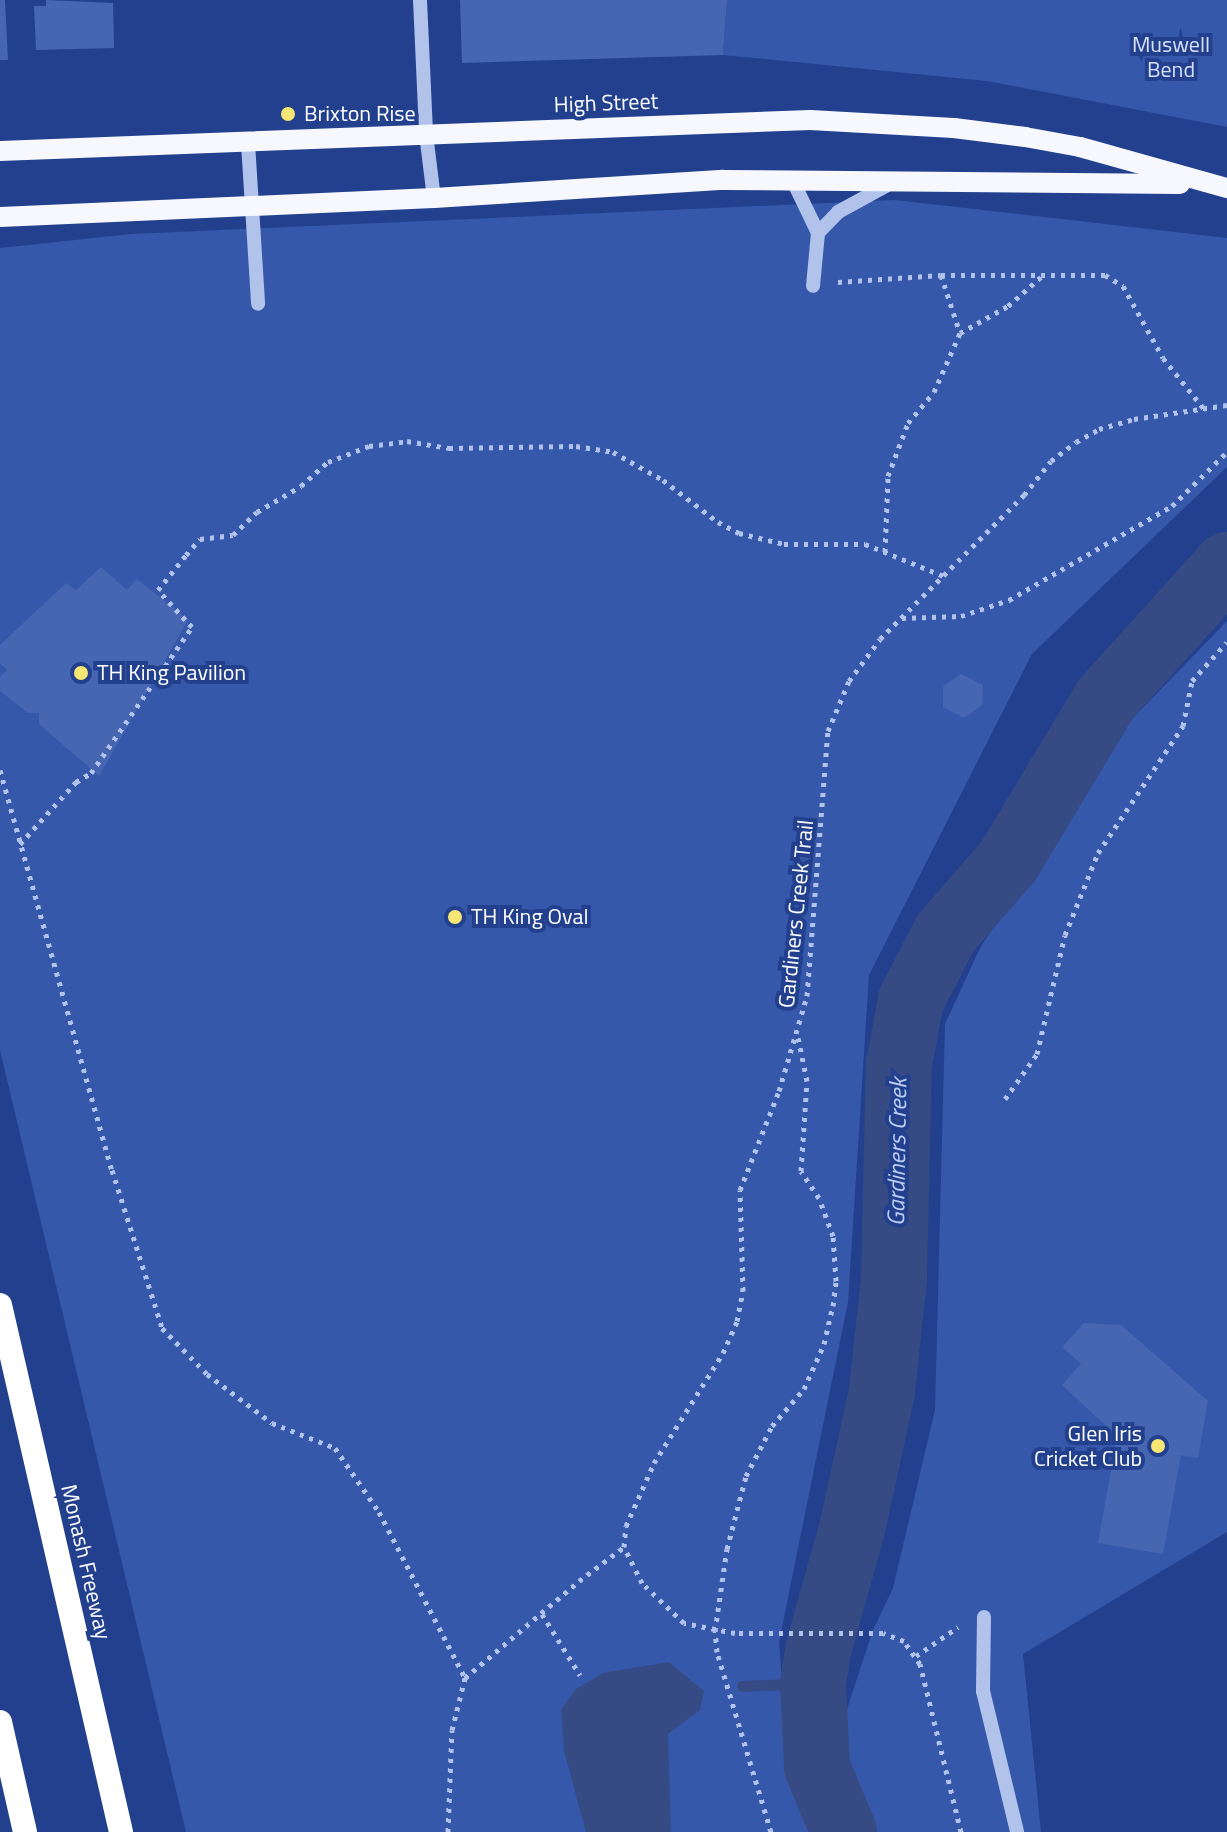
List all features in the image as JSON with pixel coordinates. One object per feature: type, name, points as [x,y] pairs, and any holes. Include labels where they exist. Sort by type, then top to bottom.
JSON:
[{"type":"highway","name":"Monash Freeway","points":[[0,1305],[121,1832]]},
{"type":"highway","points":[[0,1722],[25,1832]]},
{"type":"main road","name":"High Street","points":[[0,151],[736,121],[880,123],[996,133],[1080,147],[1217,186]]},
{"type":"main road","name":"High Street","points":[[0,217],[792,179],[1217,186]]},
{"type":"street","points":[[420,0],[426,134],[434,198]]},
{"type":"street","points":[[248,143],[258,304]]},
{"type":"street","points":[[792,179],[818,233],[813,286]]},
{"type":"street","points":[[818,233],[838,212],[898,180]]},
{"type":"street","points":[[984,1617],[983,1691],[1017,1832]]},
{"type":"path","points":[[941,275],[960,333]]},
{"type":"path","points":[[835,282],[941,275],[1105,275],[1116,280],[1163,358],[1205,410]]},
{"type":"path","points":[[885,552],[888,476],[894,451],[908,423],[934,392],[960,333],[1008,306],[1042,277]]},
{"type":"path","name":"Gardiners Creek Trail","points":[[624,1547],[626,1526],[637,1495],[723,1353],[737,1321],[743,1291],[740,1190],[798,1037],[812,948],[828,731],[834,710],[849,681],[880,639],[1024,495],[1051,461],[1076,442],[1099,429],[1134,419],[1227,405]]},
{"type":"path","points":[[20,844],[76,782],[91,773],[192,627],[158,590],[200,539],[233,535],[257,512],[301,486],[328,462],[353,451],[389,442],[449,448],[576,446],[613,452],[663,480],[718,522],[759,540],[784,544],[865,544],[944,576]]},
{"type":"path","points":[[902,618],[961,616],[1009,600],[1172,506],[1227,452]]},
{"type":"path","points":[[1005,1099],[1037,1054],[1065,935],[1098,853],[1183,726],[1192,681],[1227,642]]},
{"type":"path","points":[[0,770],[112,1170],[162,1328],[207,1374],[272,1423],[335,1448],[379,1512],[465,1678]]},
{"type":"path","points":[[771,1832],[717,1652],[715,1631],[727,1549],[746,1476],[772,1426],[804,1389],[824,1344],[833,1306],[836,1281],[833,1236],[819,1198],[801,1171],[807,1081],[798,1037]]},
{"type":"path","points":[[448,1832],[452,1730],[465,1678],[624,1547],[642,1583],[684,1623],[735,1633],[883,1633],[904,1641],[916,1656],[961,1832]]},
{"type":"path","points":[[542,1614],[580,1675]]},
{"type":"path","points":[[916,1656],[947,1632],[984,1617]]},
{"type":"green space","name":"Muswell Bend","points":[[727,0],[1227,0],[1227,127],[987,81],[723,55]]},
{"type":"green space","points":[[895,200],[1227,238],[1227,467],[1032,654],[869,975],[848,1302],[779,1642],[788,1756],[809,1832],[186,1832],[0,1050],[0,248],[131,234]]},
{"type":"green space","points":[[1227,621],[1227,1532],[1023,1654],[1041,1832],[876,1832],[847,1775],[847,1709],[873,1630],[893,1588],[935,1410],[945,1024],[980,948],[1127,724]]},
{"type":"shaded area","points":[[669,1662],[704,1691],[700,1710],[668,1734],[671,1832],[586,1832],[564,1751],[561,1710],[576,1689],[603,1673]]},
{"type":"building","points":[[0,0],[5,0],[8,60],[0,60]]},
{"type":"building","points":[[46,0],[113,3],[114,48],[36,50],[34,6],[46,6]]},
{"type":"building","points":[[460,0],[727,0],[723,55],[462,63]]},
{"type":"building","name":"TH King Pavilion","points":[[101,567],[127,590],[137,579],[188,620],[99,776],[39,724],[39,713],[28,713],[0,691],[0,677],[7,670],[0,663],[0,645],[66,583],[76,590]]},
{"type":"building","points":[[961,674],[983,685],[982,705],[964,718],[943,707],[943,687]]},
{"type":"building","name":"Glen Iris Cricket Club","points":[[1084,1323],[1121,1325],[1208,1401],[1198,1458],[1181,1455],[1163,1554],[1098,1543],[1117,1436],[1062,1385],[1081,1364],[1062,1347]]},
{"type":"waterway","name":"Gardiners Creek","points":[[844,1832],[817,1767],[813,1683],[818,1650],[852,1529],[882,1391],[894,1278],[899,1064],[911,1000],[945,934],[1009,860],[1105,700],[1227,565]]},
{"type":"waterway","points":[[742,1686],[813,1683]]},
{"type":"place","name":"Brixton Rise","points":[[288,114]]},
{"type":"place","name":"TH King Pavilion","points":[[81,673]]},
{"type":"place","name":"TH King Oval","points":[[455,917]]},
{"type":"place","name":"Glen Iris Cricket Club","points":[[1158,1446]]}]
